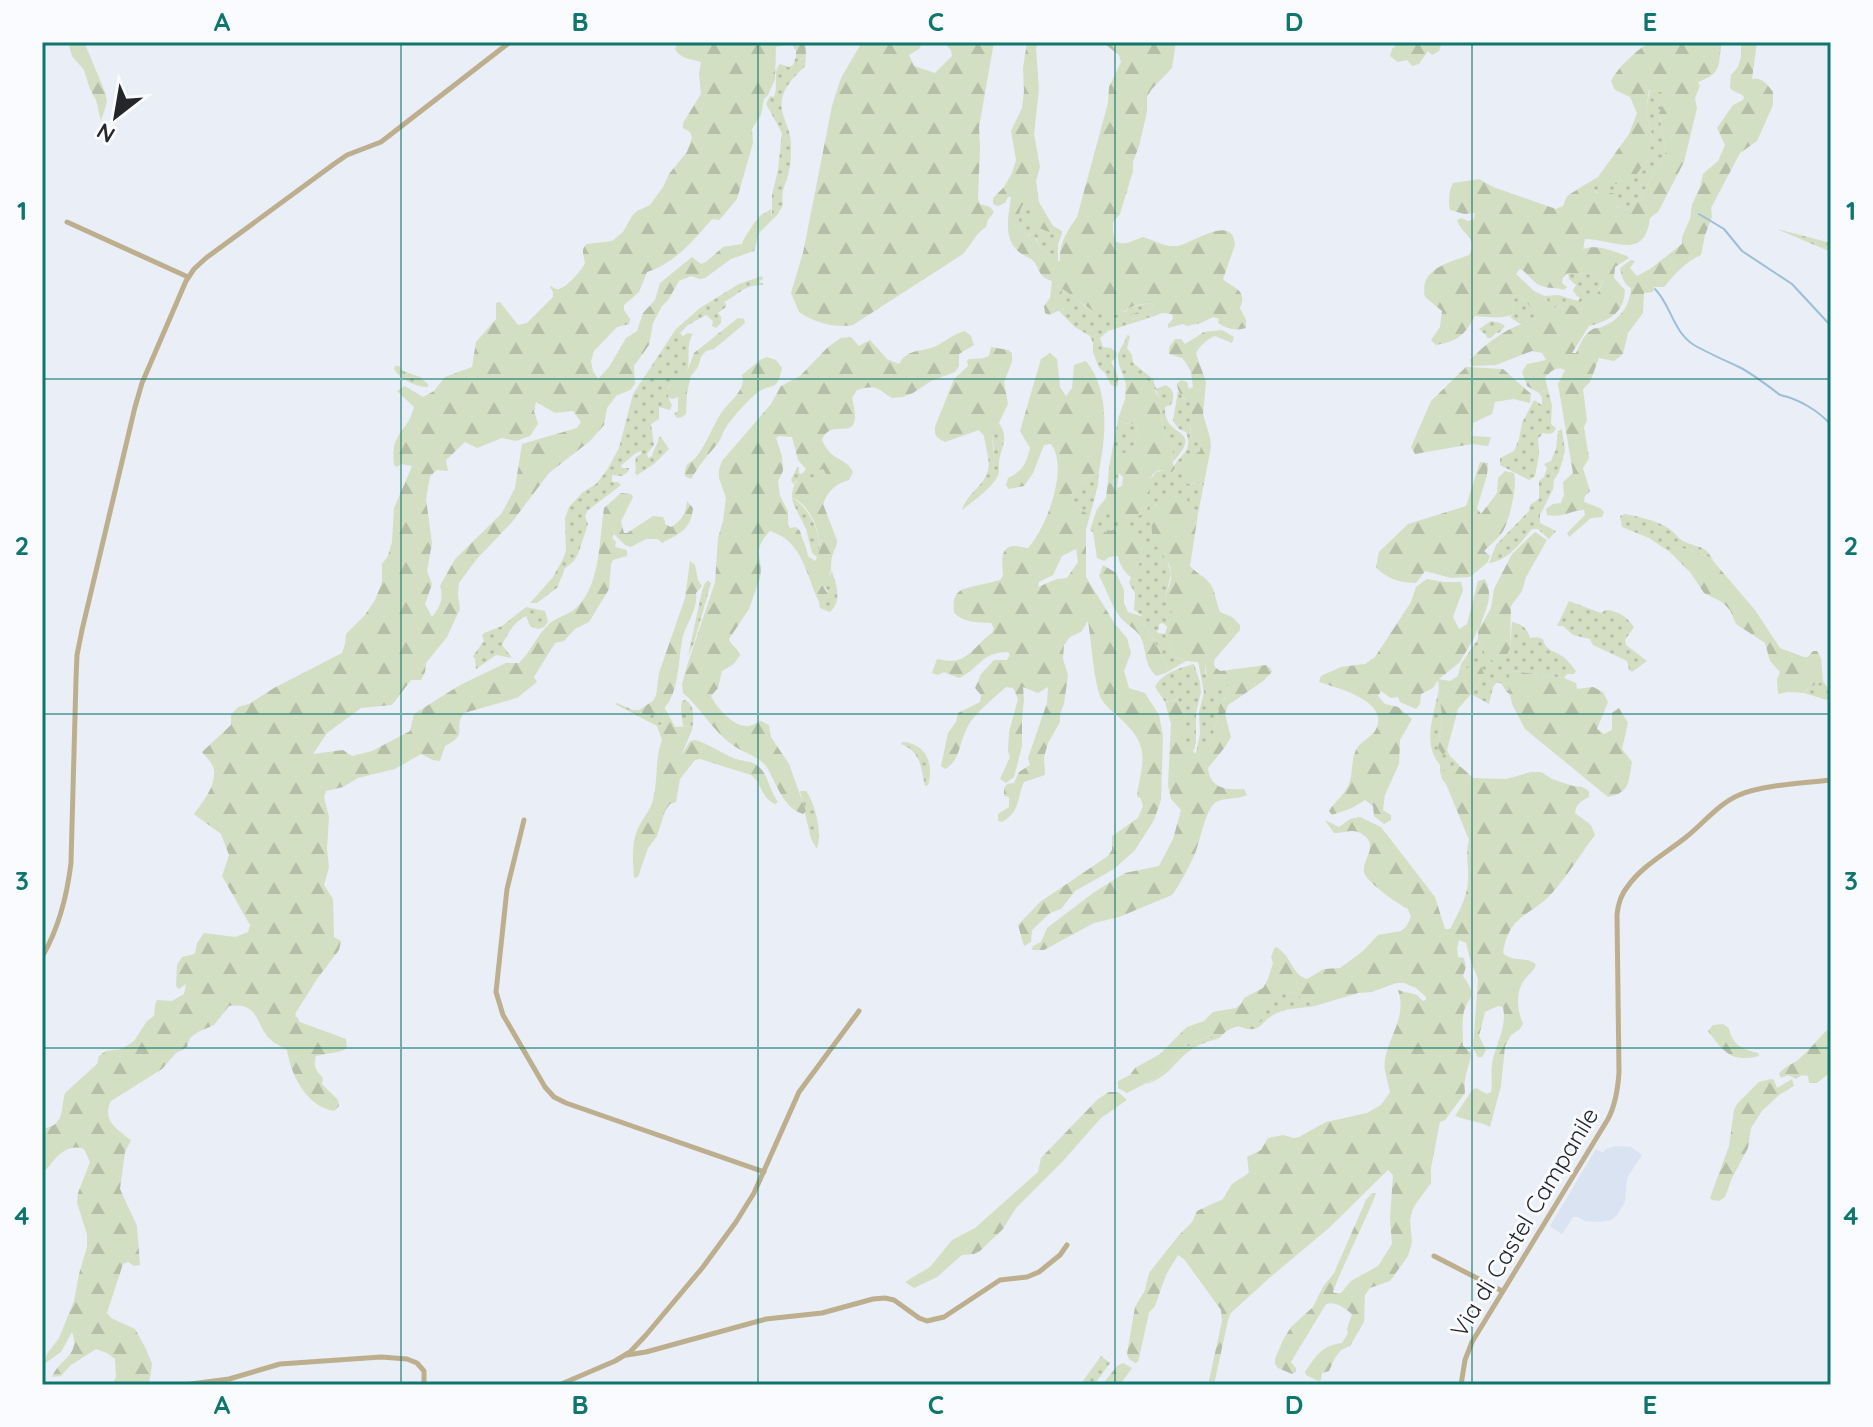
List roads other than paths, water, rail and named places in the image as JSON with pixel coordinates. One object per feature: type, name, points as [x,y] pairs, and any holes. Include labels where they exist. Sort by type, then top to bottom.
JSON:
[{"type":"street","points":[[42,957],[55,931],[71,863],[77,655],[82,630],[142,383],[188,277],[206,258],[337,161],[381,142],[510,42]]},
{"type":"street","points":[[67,222],[188,277]]},
{"type":"street","name":"Via di Castel Campanile","points":[[1461,1385],[1467,1354],[1615,1103],[1619,1072],[1617,915],[1627,887],[1734,797],[1758,790],[1831,780]]},
{"type":"street","points":[[524,820],[507,889],[496,992],[502,1013],[545,1087],[554,1097],[566,1103],[764,1172]]},
{"type":"street","points":[[626,1355],[713,1254],[744,1211],[799,1092],[859,1011]]},
{"type":"street","points":[[559,1385],[626,1355],[766,1319],[822,1313],[873,1299],[892,1300],[922,1319],[936,1320],[1000,1280],[1037,1274],[1067,1245]]},
{"type":"street","points":[[1434,1256],[1502,1291]]},
{"type":"street","points":[[183,1385],[229,1379],[280,1364],[378,1357],[417,1363],[424,1373],[424,1385]]},
{"type":"waterway","points":[[1699,214],[1724,229],[1742,251],[1792,284],[1831,326]]},
{"type":"waterway","points":[[1655,289],[1687,340],[1744,370],[1780,395],[1808,406],[1831,425]]}]
